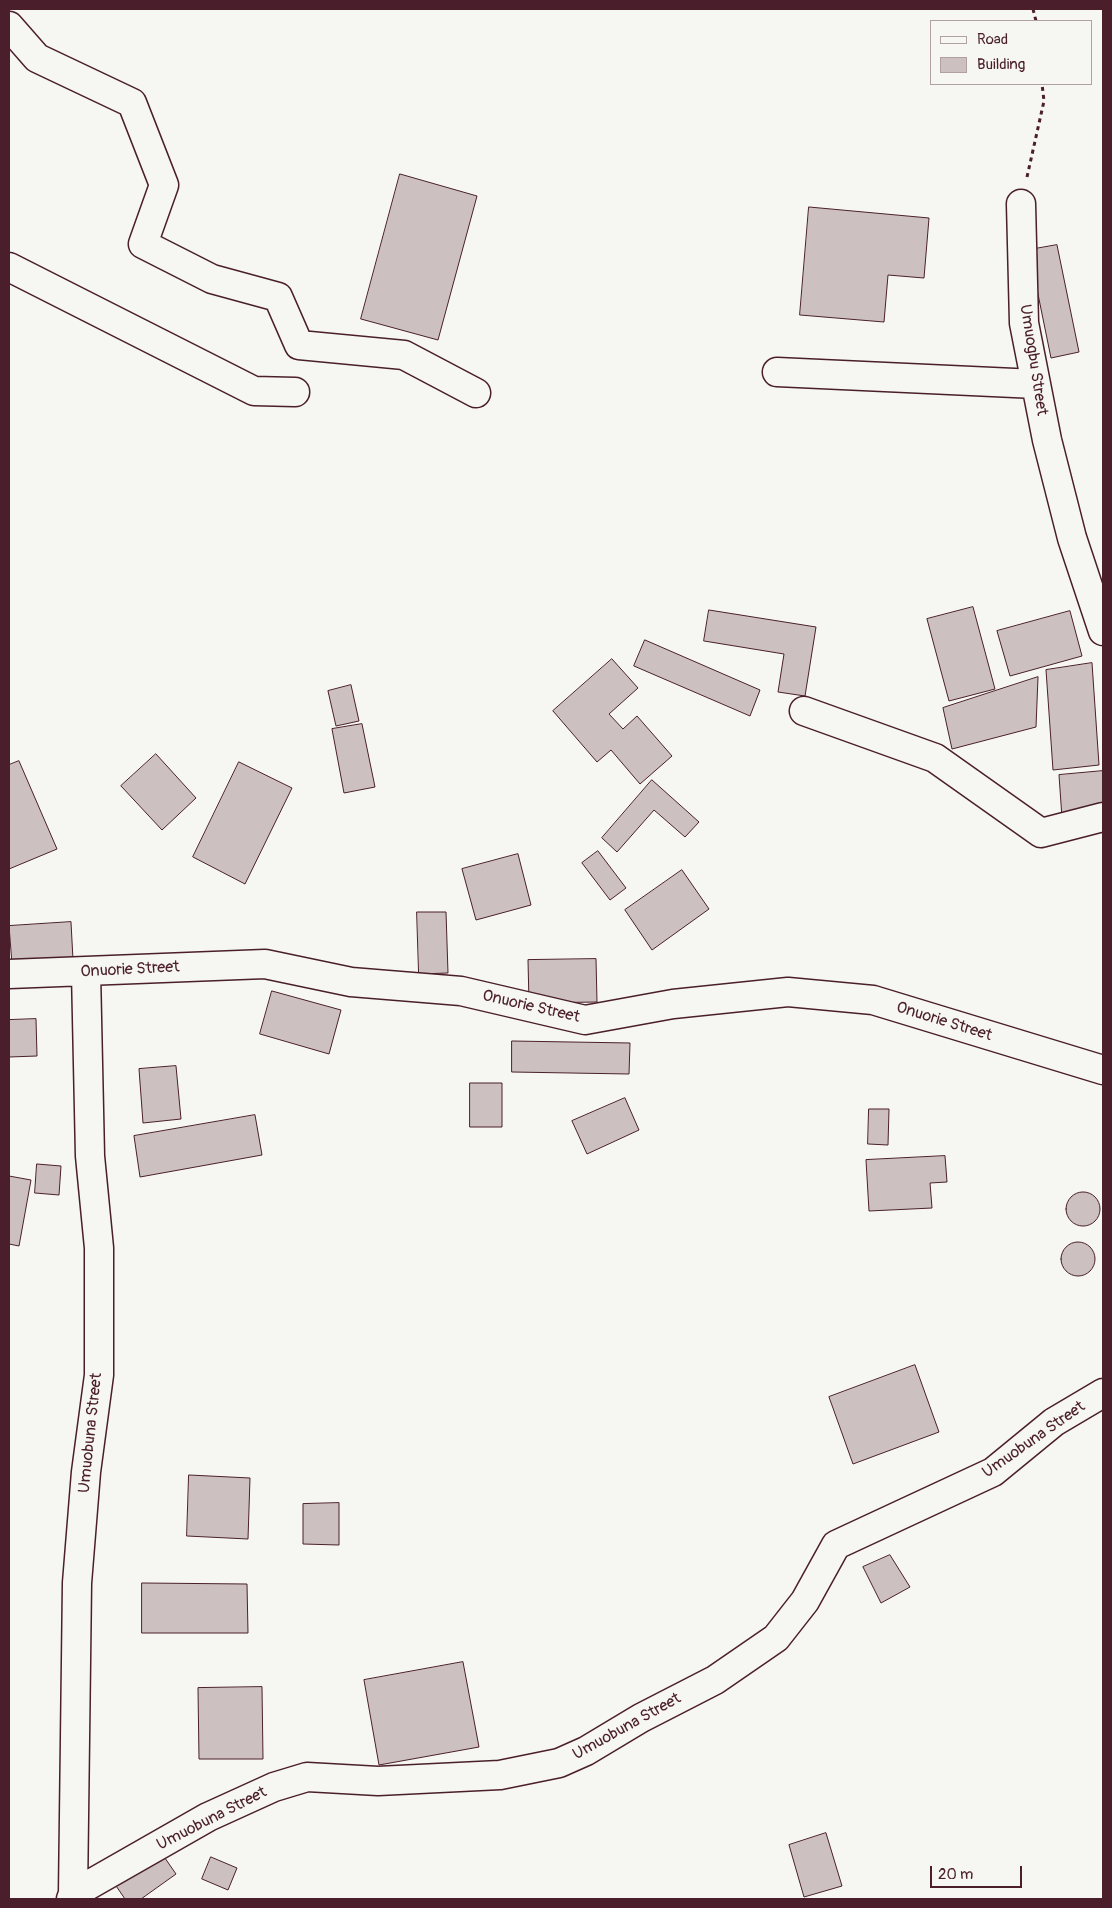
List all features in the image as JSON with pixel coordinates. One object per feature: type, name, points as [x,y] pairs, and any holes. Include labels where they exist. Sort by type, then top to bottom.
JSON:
[{"type":"street","points":[[9,26],[37,58],[132,103],[164,185],[143,244],[212,279],[278,297],[300,345],[404,355],[476,392]]},
{"type":"street","name":"Umuogbu Street","points":[[1021,204],[1024,323],[1047,440],[1072,538],[1103,631]]},
{"type":"street","points":[[9,267],[254,391],[295,392]]},
{"type":"street","points":[[777,372],[1036,384]]},
{"type":"street","points":[[804,711],[934,758],[1041,833],[1103,817]]},
{"type":"street","name":"Onuorie Street","points":[[9,974],[266,964],[351,982],[461,991],[585,1020],[673,1004],[788,992],[873,1000],[1103,1070]]},
{"type":"street","name":"Umuobuna Street","points":[[72,1897],[76,1583],[86,1472],[99,1375],[99,1248],[90,1156],[86,972]]},
{"type":"street","name":"Umuobuna Street","points":[[72,1897],[208,1817],[274,1788],[307,1777],[378,1781],[500,1775],[559,1763],[586,1751],[642,1718],[714,1680],[776,1638],[805,1601],[836,1545],[993,1472],[1054,1422],[1103,1393]]},
{"type":"path","points":[[1021,204],[1044,101],[1042,85]]},
{"type":"building","points":[[400,174],[477,196],[438,340],[361,319]]},
{"type":"building","points":[[809,207],[929,218],[924,278],[888,275],[884,322],[800,315]]},
{"type":"building","points":[[1057,245],[1079,352],[1051,358],[1029,250]]},
{"type":"building","points":[[973,607],[995,689],[949,701],[927,619]]},
{"type":"building","points":[[709,610],[816,627],[805,696],[778,692],[784,654],[704,641]]},
{"type":"building","points":[[1070,611],[1082,656],[1010,676],[997,631]]},
{"type":"building","points":[[645,640],[760,690],[750,716],[634,666]]},
{"type":"building","points":[[612,659],[638,688],[609,714],[623,729],[637,716],[672,756],[640,784],[611,750],[597,762],[553,711]]},
{"type":"building","points":[[1092,663],[1099,765],[1053,770],[1046,670]]},
{"type":"building","points":[[1038,677],[1036,727],[952,749],[943,708]]},
{"type":"building","points":[[351,685],[359,721],[336,726],[328,691]]},
{"type":"building","points":[[362,724],[375,787],[344,793],[332,729]]},
{"type":"building","points":[[156,754],[196,798],[162,830],[121,786]]},
{"type":"building","points":[[19,761],[57,849],[9,869],[9,765]]},
{"type":"building","points":[[239,762],[292,788],[245,884],[193,857]]},
{"type":"building","points":[[1103,771],[1103,810],[1062,818],[1059,775]]},
{"type":"building","points":[[652,780],[699,822],[685,837],[654,810],[617,852],[602,838]]},
{"type":"building","points":[[598,851],[626,888],[610,900],[582,863]]},
{"type":"building","points":[[518,854],[531,905],[476,920],[462,869]]},
{"type":"building","points":[[682,870],[709,909],[652,950],[625,910]]},
{"type":"building","points":[[417,912],[446,912],[448,973],[419,974]]},
{"type":"building","points":[[71,922],[73,960],[12,964],[9,926]]},
{"type":"building","points":[[596,959],[597,1002],[529,1003],[528,960]]},
{"type":"building","points":[[272,991],[341,1010],[329,1054],[260,1034]]},
{"type":"building","points":[[36,1019],[37,1056],[9,1057],[9,1020]]},
{"type":"building","points":[[512,1041],[630,1043],[629,1074],[512,1072]]},
{"type":"building","points":[[176,1066],[181,1119],[143,1123],[139,1069]]},
{"type":"building","points":[[470,1083],[502,1083],[502,1127],[470,1127]]},
{"type":"building","points":[[625,1098],[639,1130],[587,1154],[572,1121]]},
{"type":"building","points":[[869,1109],[889,1109],[888,1145],[868,1144]]},
{"type":"building","points":[[255,1115],[262,1155],[140,1177],[134,1136]]},
{"type":"building","points":[[945,1156],[947,1182],[930,1183],[932,1208],[869,1211],[866,1160]]},
{"type":"building","points":[[37,1164],[61,1166],[59,1195],[35,1193]]},
{"type":"building","points":[[9,1176],[31,1180],[19,1246],[9,1244]]},
{"type":"building","points":[[1083,1192],[1090,1193],[1095,1197],[1099,1202],[1099,1216],[1095,1221],[1090,1225],[1083,1226],[1076,1225],[1071,1221],[1067,1216],[1066,1209],[1067,1202],[1071,1197],[1076,1193]]},
{"type":"building","points":[[1078,1242],[1085,1243],[1090,1247],[1094,1252],[1094,1266],[1090,1271],[1085,1275],[1078,1276],[1071,1275],[1066,1271],[1062,1266],[1061,1259],[1062,1252],[1066,1247],[1071,1243]]},
{"type":"building","points":[[915,1365],[939,1432],[853,1464],[829,1397]]},
{"type":"building","points":[[189,1475],[250,1478],[248,1539],[187,1536]]},
{"type":"building","points":[[339,1503],[339,1545],[303,1544],[303,1504]]},
{"type":"building","points":[[890,1555],[910,1587],[881,1603],[863,1567]]},
{"type":"building","points":[[142,1583],[247,1584],[248,1633],[142,1633]]},
{"type":"building","points":[[463,1662],[479,1747],[379,1765],[364,1680]]},
{"type":"building","points":[[262,1687],[263,1759],[199,1759],[198,1688]]},
{"type":"building","points":[[826,1833],[842,1886],[804,1897],[789,1845]]},
{"type":"building","points":[[158,1848],[176,1874],[141,1899],[125,1899],[112,1880]]},
{"type":"building","points":[[211,1857],[237,1868],[228,1890],[202,1879]]}]
